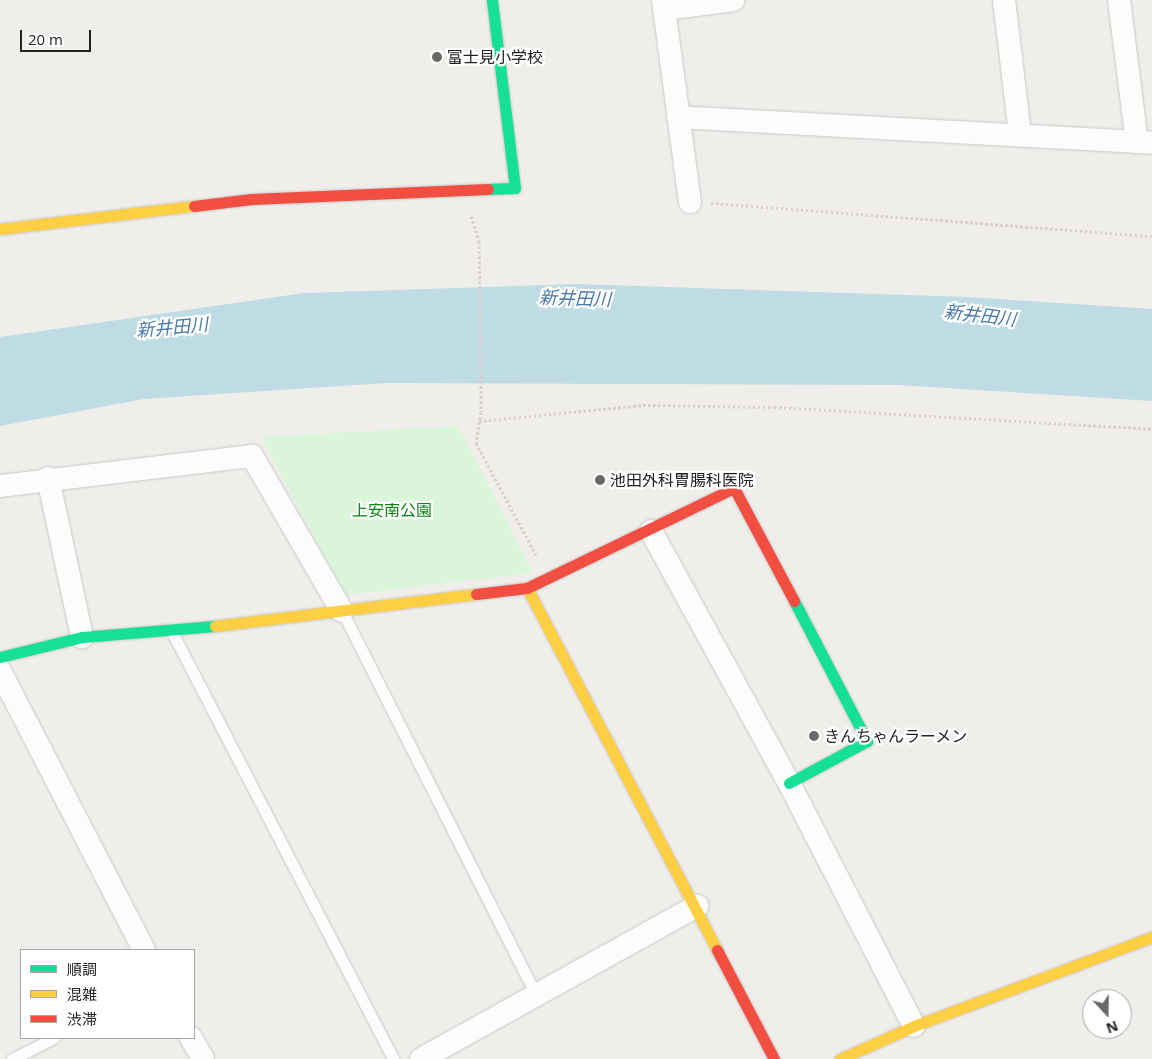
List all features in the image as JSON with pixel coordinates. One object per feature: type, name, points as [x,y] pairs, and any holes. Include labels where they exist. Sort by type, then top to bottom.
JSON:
[{"type":"street","points":[[0,230],[252,199],[515,188],[492,0]]},
{"type":"street","points":[[690,202],[664,5],[734,0]]},
{"type":"street","points":[[1004,0],[1020,136]]},
{"type":"street","points":[[678,117],[1145,142],[1119,0]]},
{"type":"street","points":[[0,486],[48,478],[252,456],[342,611]]},
{"type":"street","points":[[48,478],[82,637]]},
{"type":"street","points":[[0,657],[82,637],[171,631],[527,588],[550,580],[734,488],[867,741],[789,783]]},
{"type":"street","points":[[650,531],[789,783],[914,1026]]},
{"type":"street","points":[[527,588],[697,906],[774,1059]]},
{"type":"street","points":[[0,671],[143,949]]},
{"type":"street","points":[[421,1059],[697,906]]},
{"type":"street","points":[[840,1059],[914,1026],[1152,937]]},
{"type":"street","points":[[192,1039],[203,1059]]},
{"type":"lane","points":[[342,611],[536,996]]},
{"type":"lane","points":[[171,631],[393,1059]]},
{"type":"lane","points":[[12,1059],[52,1039]]},
{"type":"path","points":[[690,202],[1152,236]]},
{"type":"path","points":[[479,241],[481,412],[476,443],[550,580]]},
{"type":"path","points":[[480,421],[643,405],[774,407],[1152,429]]},
{"type":"green space","name":"上安南公園","points":[[458,426],[533,573],[345,595],[261,437]]},
{"type":"water","name":"新井田川","points":[[578,284],[968,297],[1152,309],[1152,401],[898,385],[386,383],[144,399],[0,426],[0,337],[304,293]]},
{"type":"traffic: fast","points":[[488,189],[515,188],[492,0]]},
{"type":"traffic: fast","points":[[789,783],[867,741],[794,601]]},
{"type":"traffic: fast","points":[[0,657],[82,637],[215,626]]},
{"type":"traffic: slow","points":[[0,229],[194,206]]},
{"type":"traffic: slow","points":[[527,588],[717,950]]},
{"type":"traffic: slow","points":[[215,626],[476,594]]},
{"type":"traffic: slow","points":[[840,1059],[914,1026],[1152,937]]},
{"type":"traffic: jam","points":[[194,206],[252,199],[488,189]]},
{"type":"traffic: jam","points":[[476,594],[527,588],[734,488],[794,601]]},
{"type":"traffic: jam","points":[[717,950],[774,1059]]},
{"type":"place","name":"富士見小学校","points":[[437,57]]},
{"type":"place","name":"池田外科胃腸科医院","points":[[600,480]]},
{"type":"place","name":"きんちゃんラーメン","points":[[814,736]]}]
